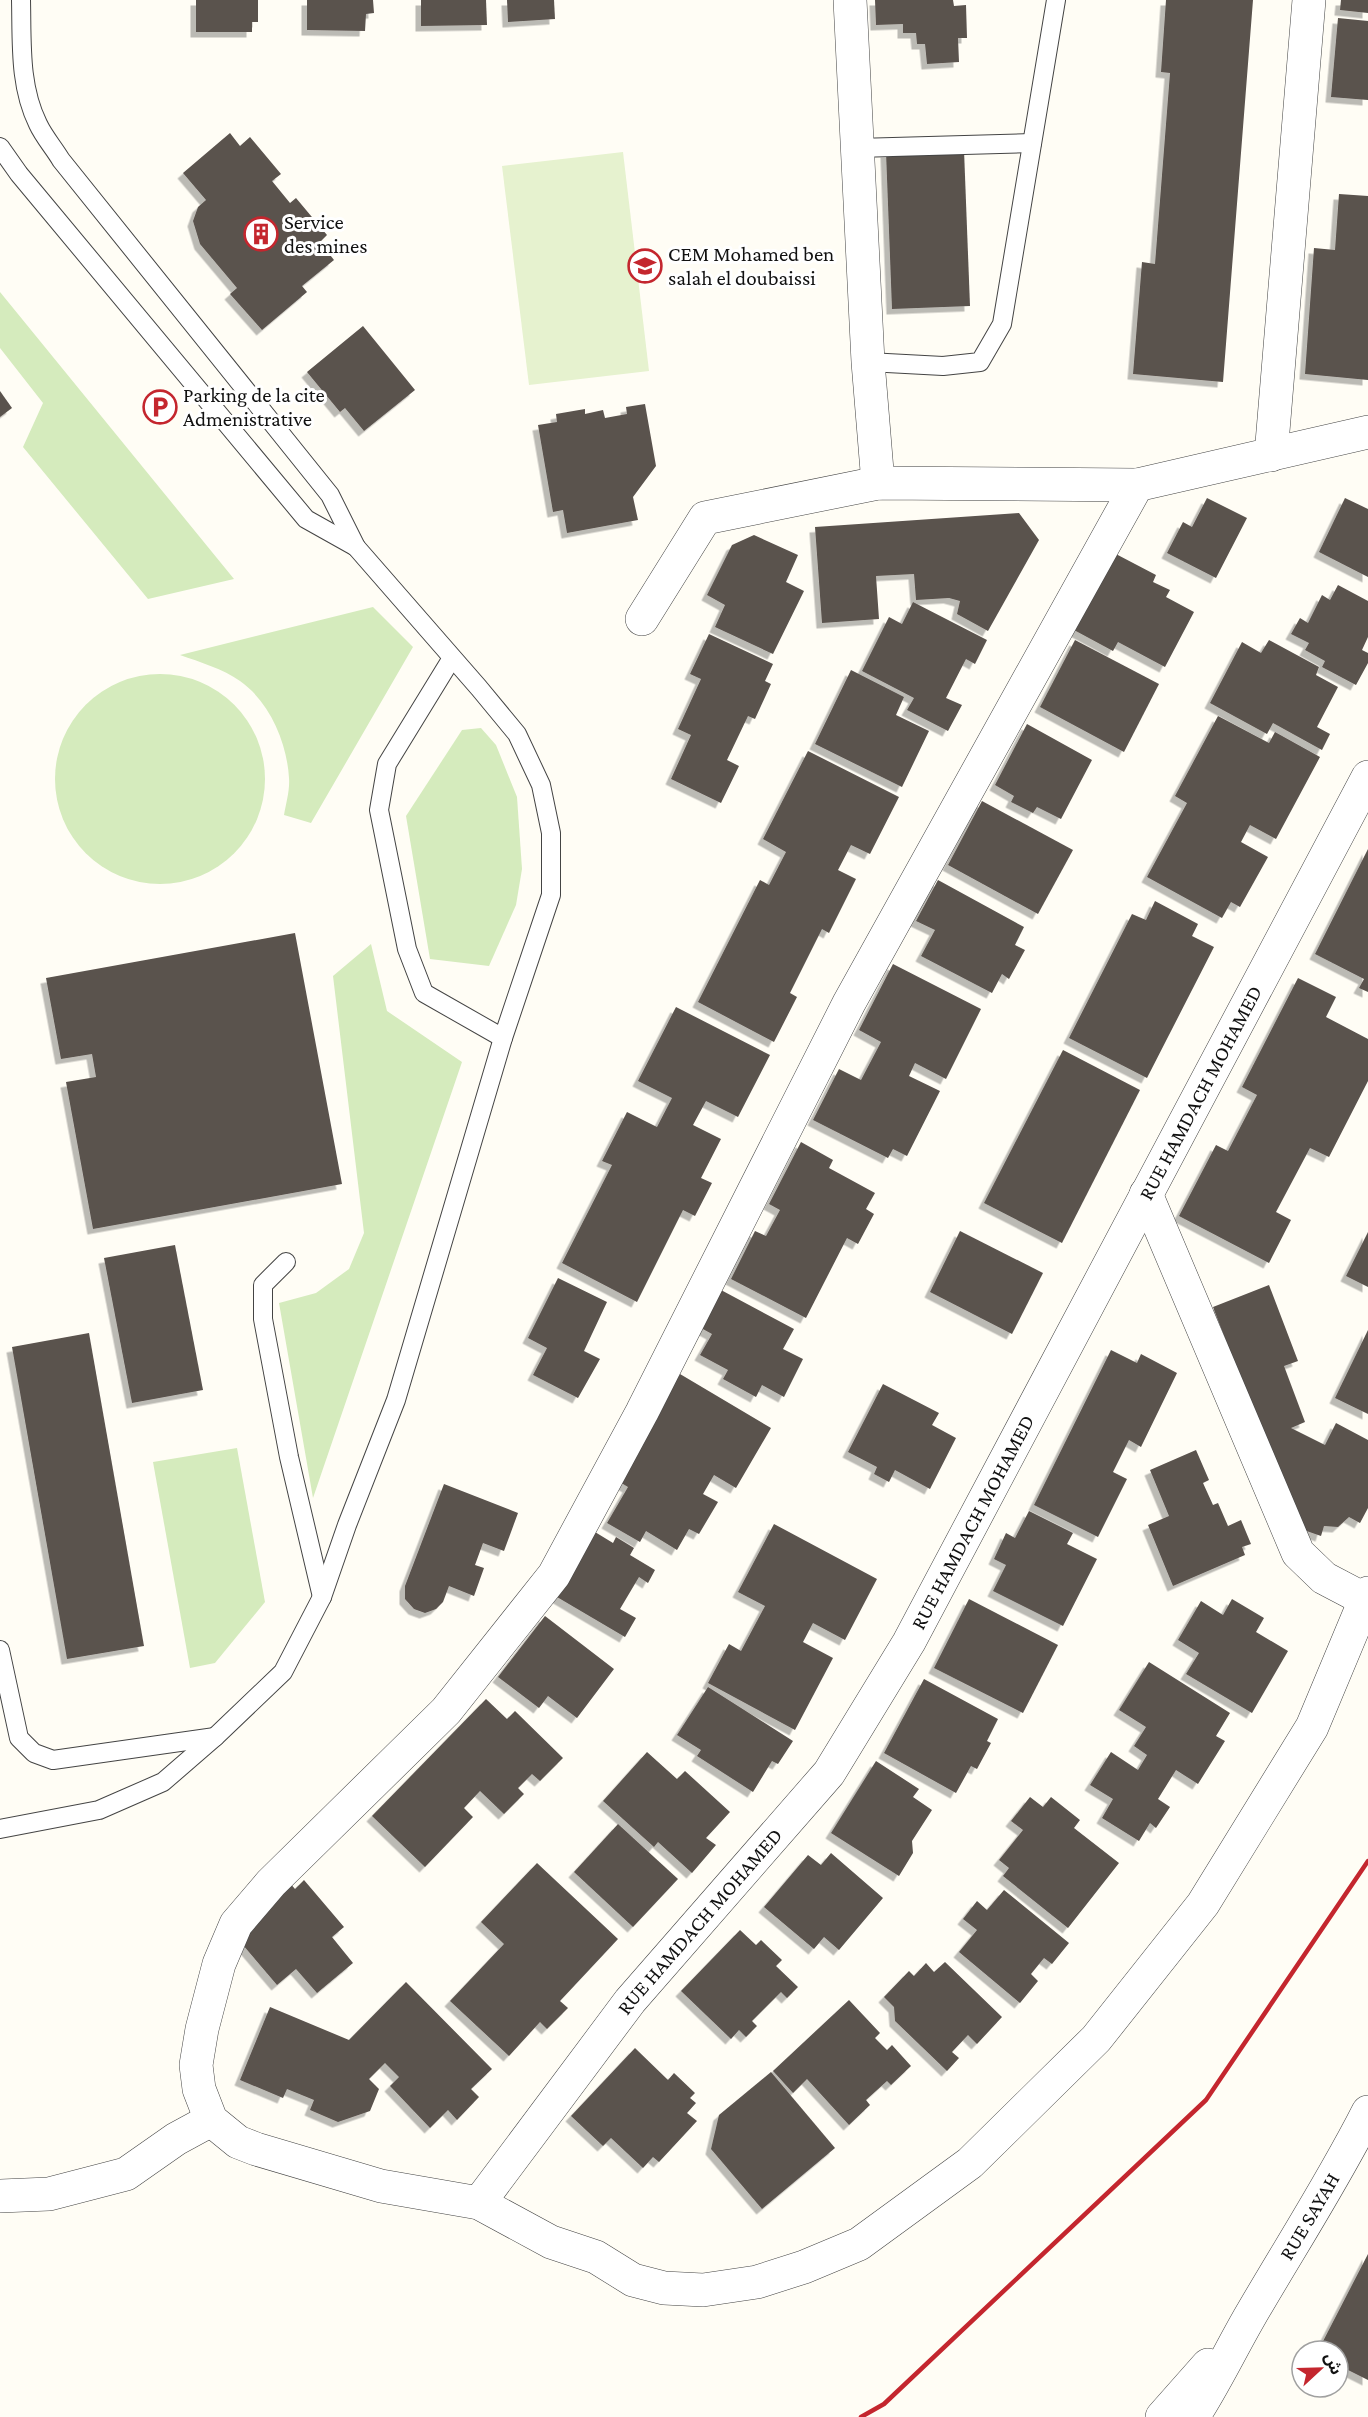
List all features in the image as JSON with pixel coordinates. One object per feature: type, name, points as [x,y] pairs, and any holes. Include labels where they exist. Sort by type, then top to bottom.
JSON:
[{"type":"street","points":[[850,0],[868,362],[878,483]]},
{"type":"street","points":[[1270,455],[1309,0]]},
{"type":"street","points":[[642,619],[705,518],[878,483],[1137,485],[1368,432]]},
{"type":"street","points":[[1137,485],[849,1003],[642,1412],[554,1575],[446,1711],[271,1883],[236,1924],[219,1964],[202,2029],[196,2065],[199,2089],[211,2120],[238,2142],[255,2150],[381,2186],[479,2203],[551,2242],[596,2257],[633,2280],[664,2288],[703,2290],[757,2282],[804,2268],[859,2244],[970,2163],[1096,2039],[1203,1904],[1312,1727],[1366,1596],[1324,1578],[1298,1553],[1146,1194]]},
{"type":"street","name":"RUE HAMDACH MOHAMED","points":[[479,2203],[630,2001],[829,1773],[909,1642],[1368,777]]},
{"type":"street","name":"RUE SAYAH","points":[[1193,2417],[1339,2170],[1368,2112]]},
{"type":"street","points":[[0,2196],[49,2194],[126,2174],[176,2139],[211,2120]]},
{"type":"street","name":"RUE SAYAH","points":[[1162,2417],[1249,2319]]},
{"type":"lane","points":[[0,1829],[99,1810],[163,1782],[215,1737],[283,1672],[322,1597],[347,1525],[396,1400],[503,1038],[551,895],[551,833],[541,785],[517,734],[356,547],[330,495],[61,160],[38,124],[26,90],[22,69],[21,0]]},
{"type":"lane","points":[[868,362],[943,366],[980,362],[1002,324],[1056,0]]},
{"type":"lane","points":[[857,148],[1032,143]]},
{"type":"lane","points":[[0,147],[19,174],[306,519],[356,547]]},
{"type":"lane","points":[[452,658],[387,764],[379,810],[407,949],[424,993],[503,1038]]},
{"type":"lane","points":[[286,1262],[263,1285],[263,1319],[289,1457],[322,1597]]},
{"type":"lane","points":[[0,1650],[19,1738],[34,1753],[53,1760],[215,1737]]},
{"type":"green space","points":[[623,152],[649,371],[529,385],[502,166]]},
{"type":"green space","points":[[0,292],[234,579],[148,599],[23,447],[43,403],[0,348]]},
{"type":"green space","points":[[373,607],[413,647],[311,823],[284,815],[289,787],[288,765],[281,737],[268,712],[251,690],[240,681],[211,666],[180,655]]},
{"type":"green space","points":[[150,674],[170,674],[191,678],[210,686],[235,704],[248,720],[261,748],[265,779],[261,810],[248,838],[235,854],[219,867],[191,880],[170,884],[150,884],[129,880],[110,872],[93,861],[78,846],[59,810],[55,789],[55,769],[59,748],[67,729],[78,712],[93,697],[129,678]]},
{"type":"green space","points":[[481,728],[496,745],[517,797],[522,869],[516,905],[489,966],[430,959],[406,816],[462,730]]},
{"type":"green space","points":[[371,944],[387,1011],[462,1062],[313,1498],[279,1303],[316,1293],[349,1269],[364,1233],[333,976]]},
{"type":"green space","points":[[237,1448],[265,1602],[215,1663],[190,1668],[153,1462]]},
{"type":"building","points":[[196,0],[258,0],[258,22],[252,22],[252,32],[196,32]]},
{"type":"building","points":[[307,0],[373,0],[374,13],[366,14],[365,31],[307,30]]},
{"type":"building","points":[[421,0],[486,0],[487,25],[421,26]]},
{"type":"building","points":[[507,0],[554,0],[555,19],[508,22]]},
{"type":"building","points":[[875,0],[953,0],[954,6],[966,5],[967,38],[958,38],[959,62],[927,64],[925,44],[917,44],[916,33],[903,33],[903,24],[876,25]]},
{"type":"building","points":[[1166,0],[1253,0],[1223,382],[1133,374],[1142,262],[1155,264],[1170,73],[1161,72]]},
{"type":"building","points":[[1341,0],[1368,0],[1368,13],[1340,10]]},
{"type":"building","points":[[1338,18],[1368,21],[1368,100],[1331,97]]},
{"type":"building","name":"Service des mines","points":[[230,133],[240,146],[250,137],[281,174],[272,181],[290,203],[296,198],[327,235],[320,242],[334,260],[302,286],[307,292],[262,330],[230,294],[237,288],[200,244],[193,221],[198,207],[206,200],[183,173]]},
{"type":"building","points":[[964,150],[970,306],[892,309],[886,152]]},
{"type":"building","points":[[1339,194],[1368,196],[1368,380],[1305,374],[1314,248],[1335,250]]},
{"type":"building","points":[[363,326],[415,390],[364,431],[345,408],[340,412],[307,372]]},
{"type":"building","points":[[0,391],[12,408],[0,417]]},
{"type":"building","points":[[645,404],[656,466],[633,497],[638,520],[567,533],[563,510],[553,512],[538,425],[557,422],[556,414],[585,409],[585,414],[603,410],[605,418],[627,414],[626,407]]},
{"type":"building","points":[[1207,498],[1247,518],[1216,578],[1167,553],[1183,522],[1192,527]]},
{"type":"building","points":[[1345,498],[1368,509],[1368,577],[1319,552]]},
{"type":"building","points":[[1019,513],[1039,540],[988,631],[957,614],[960,601],[949,598],[916,600],[914,574],[876,576],[879,619],[822,623],[815,527]]},
{"type":"building","points":[[754,535],[798,555],[786,582],[804,591],[773,654],[715,627],[725,605],[707,595],[732,545]]},
{"type":"building","points":[[1114,553],[1156,575],[1153,582],[1170,590],[1166,597],[1194,612],[1165,667],[1118,642],[1113,651],[1074,630]]},
{"type":"building","points":[[1338,585],[1368,601],[1368,637],[1362,650],[1368,653],[1368,663],[1356,685],[1322,667],[1325,661],[1305,650],[1309,643],[1291,634],[1300,618],[1308,623],[1322,595],[1330,600]]},
{"type":"building","points":[[913,602],[987,640],[975,664],[966,659],[946,698],[962,705],[948,731],[907,710],[914,698],[862,671],[889,617],[902,624]]},
{"type":"building","points":[[709,634],[773,664],[765,681],[771,684],[755,719],[748,716],[727,760],[739,766],[721,803],[671,779],[691,735],[678,729],[701,679],[690,674]]},
{"type":"building","points":[[1075,640],[1159,684],[1124,752],[1040,707]]},
{"type":"building","points":[[1269,640],[1319,667],[1316,675],[1338,687],[1317,727],[1330,734],[1322,750],[1273,723],[1267,734],[1210,703],[1242,642],[1261,653]]},
{"type":"building","points":[[851,670],[904,697],[896,715],[929,731],[902,787],[815,744]]},
{"type":"building","points":[[1218,716],[1269,743],[1275,732],[1320,757],[1276,839],[1250,825],[1241,842],[1268,857],[1240,907],[1231,902],[1222,918],[1147,877],[1187,803],[1175,796]]},
{"type":"building","points":[[1027,724],[1092,760],[1061,819],[1037,807],[1033,813],[1011,802],[1014,796],[995,785]]},
{"type":"building","points":[[808,751],[899,797],[870,854],[851,845],[838,870],[856,879],[829,933],[822,929],[790,993],[797,997],[774,1042],[698,1002],[760,880],[769,885],[786,852],[763,839]]},
{"type":"building","points":[[982,801],[1073,850],[1038,914],[948,865]]},
{"type":"building","points":[[1368,849],[1368,992],[1359,988],[1364,979],[1315,954]]},
{"type":"building","points":[[938,880],[1024,927],[1015,945],[1025,950],[1009,979],[1002,974],[992,993],[921,956],[935,930],[916,921]]},
{"type":"building","points":[[1155,901],[1198,924],[1192,936],[1214,947],[1147,1078],[1069,1038],[1132,914],[1146,920]]},
{"type":"building","points":[[295,933],[342,1184],[93,1229],[66,1082],[96,1077],[92,1054],[61,1059],[46,978]]},
{"type":"building","points":[[893,964],[981,1009],[946,1079],[915,1063],[909,1076],[940,1091],[907,1156],[893,1149],[888,1158],[813,1120],[839,1069],[861,1080],[881,1042],[859,1030]]},
{"type":"building","points":[[1298,978],[1336,997],[1326,1017],[1368,1039],[1368,1081],[1329,1157],[1310,1148],[1276,1212],[1291,1220],[1269,1263],[1179,1216],[1216,1145],[1228,1151],[1257,1095],[1242,1087]]},
{"type":"building","points":[[676,1007],[770,1055],[738,1117],[706,1101],[693,1125],[721,1139],[701,1178],[712,1183],[695,1216],[683,1210],[637,1302],[562,1263],[612,1165],[602,1161],[627,1112],[657,1127],[672,1098],[638,1081]]},
{"type":"building","points":[[1063,1050],[1140,1090],[1062,1243],[984,1203]]},
{"type":"building","points":[[801,1142],[833,1160],[829,1168],[875,1193],[866,1209],[874,1214],[858,1244],[847,1238],[806,1318],[731,1279],[755,1231],[766,1236],[780,1210],[769,1204]]},
{"type":"building","points":[[960,1231],[1043,1273],[1012,1334],[930,1292]]},
{"type":"building","points":[[1368,1232],[1368,1287],[1346,1276]]},
{"type":"building","points":[[175,1245],[203,1390],[132,1403],[104,1258]]},
{"type":"building","points":[[558,1278],[607,1302],[584,1351],[600,1359],[578,1398],[533,1375],[547,1348],[528,1338]]},
{"type":"building","points":[[1269,1285],[1298,1361],[1284,1366],[1305,1422],[1291,1428],[1325,1445],[1336,1423],[1368,1440],[1368,1508],[1360,1523],[1349,1517],[1338,1527],[1324,1526],[1321,1536],[1298,1528],[1213,1307]]},
{"type":"building","points":[[721,1290],[794,1329],[783,1349],[803,1359],[784,1397],[762,1385],[756,1397],[723,1379],[728,1370],[700,1355],[712,1334],[701,1328]]},
{"type":"building","points":[[1368,1330],[1368,1414],[1335,1398]]},
{"type":"building","points":[[89,1333],[144,1646],[67,1659],[12,1347]]},
{"type":"building","points":[[1111,1350],[1137,1363],[1141,1354],[1177,1373],[1141,1447],[1129,1440],[1113,1472],[1127,1479],[1098,1537],[1034,1505]]},
{"type":"building","points":[[680,1374],[771,1428],[736,1488],[714,1475],[703,1494],[718,1502],[699,1534],[689,1529],[677,1550],[646,1531],[640,1542],[607,1523],[628,1487],[618,1481]]},
{"type":"building","points":[[883,1384],[939,1413],[932,1425],[956,1438],[930,1489],[895,1470],[889,1482],[874,1474],[877,1467],[848,1452]]},
{"type":"building","points":[[1196,1450],[1209,1480],[1203,1483],[1213,1505],[1218,1503],[1228,1526],[1241,1520],[1251,1544],[1242,1547],[1245,1555],[1173,1586],[1148,1525],[1169,1516],[1150,1470]]},
{"type":"building","points":[[444,1484],[518,1513],[504,1551],[483,1543],[475,1565],[484,1568],[474,1596],[449,1586],[443,1602],[436,1609],[425,1613],[414,1609],[405,1599],[405,1586]]},
{"type":"building","points":[[1029,1511],[1073,1533],[1067,1544],[1097,1559],[1063,1626],[993,1591],[1006,1565],[994,1559],[1006,1533],[1015,1538]]},
{"type":"building","points":[[774,1524],[877,1579],[845,1640],[813,1623],[803,1642],[833,1658],[795,1730],[708,1683],[729,1644],[741,1651],[765,1606],[738,1592]]},
{"type":"building","points":[[595,1532],[613,1543],[616,1537],[634,1548],[630,1555],[655,1570],[648,1583],[639,1577],[620,1609],[636,1618],[625,1637],[557,1597]]},
{"type":"building","points":[[969,1599],[1058,1645],[1023,1713],[934,1668]]},
{"type":"building","points":[[1232,1599],[1264,1618],[1256,1632],[1288,1651],[1252,1713],[1186,1674],[1199,1653],[1178,1640],[1201,1601],[1223,1615]]},
{"type":"building","points":[[545,1616],[614,1669],[577,1718],[548,1696],[539,1708],[498,1677]]},
{"type":"building","points":[[1149,1662],[1230,1713],[1216,1736],[1225,1741],[1198,1784],[1176,1770],[1158,1799],[1170,1807],[1156,1828],[1150,1823],[1139,1841],[1102,1818],[1113,1799],[1090,1785],[1111,1752],[1138,1770],[1147,1755],[1134,1746],[1146,1727],[1119,1710]]},
{"type":"building","points":[[924,1679],[998,1719],[987,1741],[991,1743],[977,1769],[971,1766],[956,1793],[884,1753]]},
{"type":"building","points":[[708,1687],[793,1741],[778,1764],[772,1761],[753,1792],[697,1756],[701,1750],[677,1735]]},
{"type":"building","points":[[486,1699],[507,1719],[515,1711],[563,1758],[540,1781],[532,1774],[518,1788],[524,1794],[504,1814],[480,1791],[464,1808],[473,1817],[425,1867],[372,1816]]},
{"type":"building","points":[[647,1752],[677,1779],[685,1771],[730,1812],[706,1838],[716,1845],[692,1873],[658,1842],[654,1847],[603,1801]]},
{"type":"building","points":[[876,1761],[919,1789],[913,1797],[932,1810],[912,1841],[913,1853],[899,1876],[831,1833]]},
{"type":"building","points":[[1030,1797],[1043,1807],[1051,1797],[1080,1820],[1074,1828],[1119,1863],[1068,1928],[1003,1876],[1009,1868],[999,1860],[1023,1830],[1011,1821]]},
{"type":"building","points":[[618,1824],[678,1879],[633,1927],[574,1872]]},
{"type":"building","points":[[831,1853],[883,1898],[839,1950],[824,1937],[814,1949],[764,1907],[808,1855],[821,1865]]},
{"type":"building","points":[[537,1863],[618,1939],[560,2001],[568,2008],[547,2029],[540,2022],[509,2056],[450,2001],[504,1944],[481,1922]]},
{"type":"building","points":[[304,1880],[344,1927],[332,1937],[353,1963],[317,1993],[296,1969],[277,1985],[237,1938],[289,1882],[295,1889]]},
{"type":"building","points":[[1004,1890],[1069,1943],[1052,1964],[1044,1958],[1031,1974],[1038,1981],[1020,2003],[959,1952],[977,1930],[963,1919],[977,1901],[987,1910]]},
{"type":"building","points":[[740,1930],[756,1945],[761,1940],[782,1960],[776,1966],[798,1987],[787,1998],[781,1992],[752,2021],[757,2026],[746,2037],[739,2030],[731,2039],[681,1991]]},
{"type":"building","points":[[945,1962],[1002,2017],[977,2044],[968,2035],[952,2052],[959,2058],[947,2071],[895,2021],[894,2007],[884,1997],[909,1971],[914,1976],[926,1963],[934,1972]]},
{"type":"building","points":[[406,1982],[492,2069],[471,2089],[479,2097],[457,2120],[448,2110],[430,2128],[390,2086],[399,2077],[385,2063],[369,2079],[379,2089],[370,2111],[338,2122],[310,2110],[314,2100],[287,2089],[283,2098],[240,2080],[270,2007],[349,2040]]},
{"type":"building","points":[[849,2000],[880,2033],[875,2038],[887,2050],[892,2045],[911,2066],[891,2085],[887,2081],[866,2100],[870,2105],[849,2125],[807,2079],[793,2093],[773,2071]]},
{"type":"building","points":[[635,2048],[668,2080],[674,2073],[695,2093],[690,2098],[696,2103],[687,2113],[697,2121],[659,2162],[653,2157],[643,2168],[611,2138],[603,2146],[571,2116]]},
{"type":"building","points":[[771,2072],[835,2148],[762,2209],[711,2149],[719,2115]]},
{"type":"building","points":[[1368,2254],[1368,2380],[1350,2371],[1350,2339],[1324,2339]]},
{"type":"railway","points":[[861,2417],[884,2404],[1206,2100],[1368,1861]]},
{"type":"place","name":"Service des mines","points":[[261,234]]},
{"type":"place","name":"CEM Mohamed ben salah el doubaissi","points":[[645,266]]},
{"type":"place","name":"Parking de la cite Admenistrative","points":[[160,407]]}]
